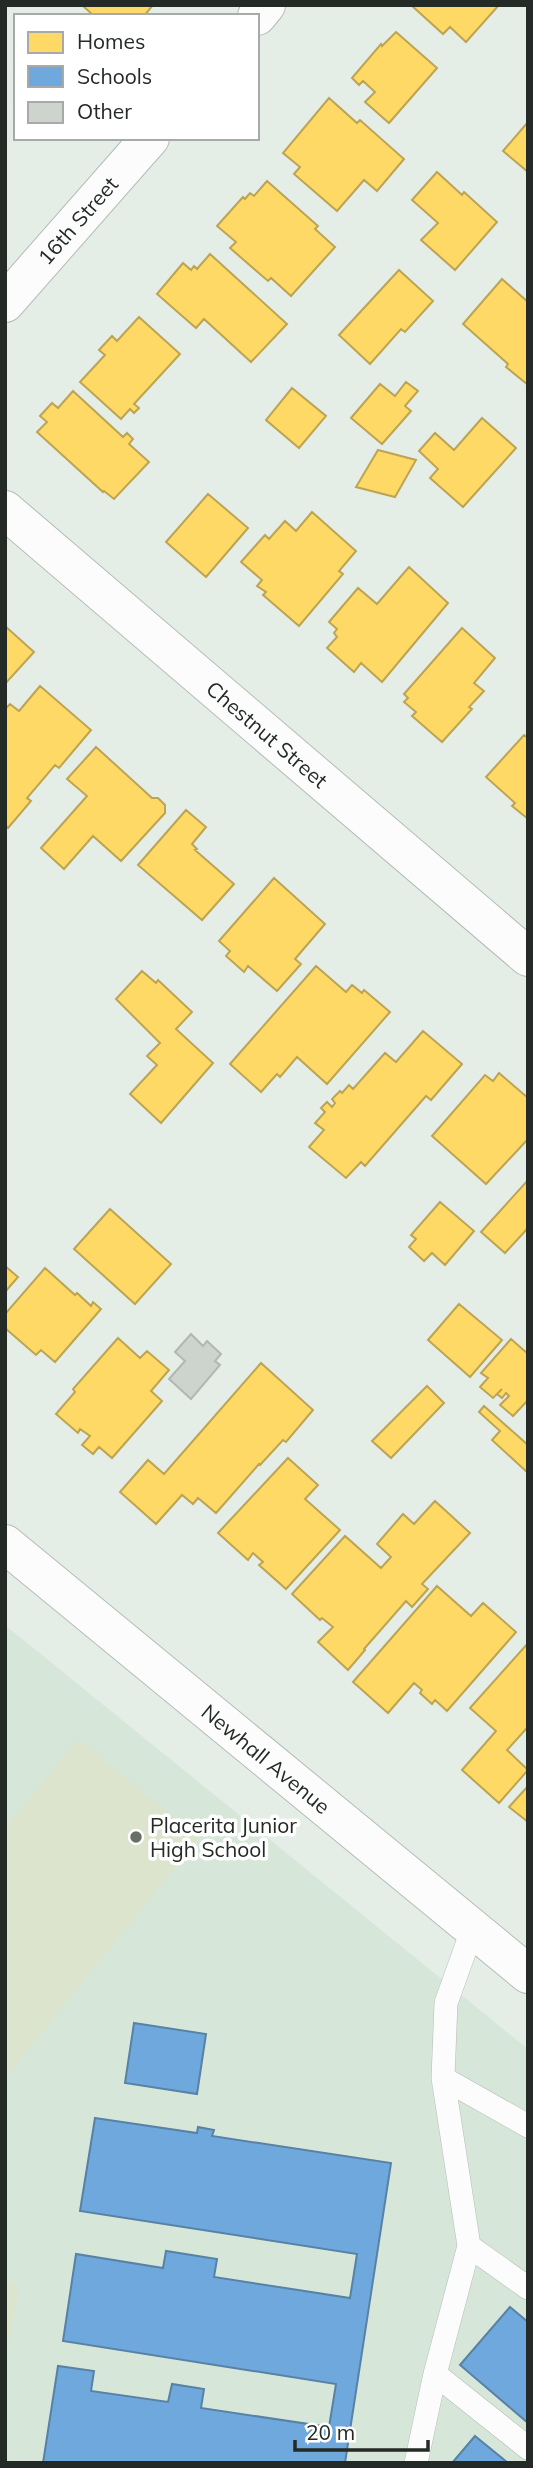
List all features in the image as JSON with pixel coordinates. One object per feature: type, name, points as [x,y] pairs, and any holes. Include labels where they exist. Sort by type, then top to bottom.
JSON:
[{"type":"street","name":"16th Street","points":[[5,303],[148,140]]},
{"type":"street","name":"Chestnut Street","points":[[5,510],[528,957]]},
{"type":"street","name":"Newhall Avenue","points":[[5,1544],[528,1974]]},
{"type":"lane","points":[[416,2463],[435,2374],[469,2246],[443,2078],[446,2003],[473,1928]]},
{"type":"lane","points":[[443,2078],[528,2126]]},
{"type":"lane","points":[[469,2246],[528,2288]]},
{"type":"lane","points":[[435,2374],[528,2448]]},
{"type":"shaded area","name":"Placerita Junior High School","points":[[5,1625],[528,2049],[528,2463],[5,2463]]},
{"type":"shaded area","points":[[78,1739],[199,1838],[5,2078],[5,1828]]},
{"type":"shaded area","points":[[5,2283],[19,2285],[5,2370]]},
{"type":"building: Homes","points":[[82,5],[153,5],[146,14],[92,14]]},
{"type":"building: Homes","points":[[411,5],[499,5],[466,42],[450,27],[443,34]]},
{"type":"building: Homes","points":[[396,32],[437,68],[389,123],[365,102],[375,92],[363,81],[359,85],[352,78],[381,44],[382,46]]},
{"type":"building: Homes","points":[[329,98],[357,123],[360,120],[404,159],[377,191],[364,180],[337,211],[294,174],[300,167],[283,153]]},
{"type":"building: Homes","points":[[528,122],[528,172],[503,151]]},
{"type":"building: Homes","points":[[437,172],[497,222],[455,270],[421,240],[438,223],[412,200]]},
{"type":"building: Homes","points":[[267,181],[318,226],[315,229],[335,247],[291,296],[271,278],[268,281],[230,248],[236,242],[217,226],[243,197],[245,199],[250,193],[254,196]]},
{"type":"building: Homes","points":[[210,254],[287,324],[251,362],[204,319],[196,328],[157,294],[183,263],[191,270],[194,266],[197,269]]},
{"type":"building: Homes","points":[[399,270],[433,301],[405,332],[401,329],[370,364],[339,335]]},
{"type":"building: Homes","points":[[502,279],[528,302],[528,385],[463,324]]},
{"type":"building: Homes","points":[[139,317],[180,354],[134,404],[139,408],[134,413],[130,409],[121,419],[80,382],[105,355],[99,350],[112,336],[117,341]]},
{"type":"building: Homes","points":[[406,382],[418,391],[405,406],[411,411],[382,444],[351,418],[380,384],[395,396]]},
{"type":"building: Homes","points":[[292,388],[326,416],[299,448],[266,420]]},
{"type":"building: Homes","points":[[73,391],[123,437],[127,433],[133,439],[129,444],[149,462],[114,499],[37,432],[47,422],[40,416],[52,403],[58,408]]},
{"type":"building: Homes","points":[[482,418],[516,448],[463,507],[430,478],[438,469],[419,451],[435,433],[454,450]]},
{"type":"building: Homes","points":[[378,450],[416,460],[395,497],[356,487]]},
{"type":"building: Homes","points":[[208,494],[248,528],[206,577],[166,542]]},
{"type":"building: Homes","points":[[312,512],[356,551],[339,571],[343,574],[299,626],[263,595],[266,592],[257,586],[262,580],[241,562],[265,535],[269,539],[285,521],[296,531]]},
{"type":"building: Homes","points":[[409,567],[448,603],[382,682],[361,663],[354,672],[327,648],[337,637],[334,633],[337,629],[329,622],[358,588],[377,604]]},
{"type":"building: Homes","points":[[5,626],[34,652],[5,684]]},
{"type":"building: Homes","points":[[462,628],[495,658],[474,683],[484,691],[469,707],[472,709],[442,742],[412,716],[416,712],[404,702],[408,698],[404,694]]},
{"type":"building: Homes","points":[[40,686],[91,730],[59,768],[55,765],[27,798],[31,801],[8,828],[5,825],[5,709],[10,704],[19,711]]},
{"type":"building: Homes","points":[[524,735],[528,738],[528,819],[512,806],[515,803],[486,777]]},
{"type":"building: Homes","points":[[96,747],[152,798],[158,798],[165,805],[165,813],[121,861],[93,836],[64,869],[41,848],[87,796],[67,779]]},
{"type":"building: Homes","points":[[186,810],[206,827],[192,844],[197,849],[195,850],[234,884],[202,920],[138,865]]},
{"type":"building: Homes","points":[[274,878],[325,924],[295,959],[301,964],[277,991],[248,966],[244,972],[226,956],[230,951],[219,941]]},
{"type":"building: Homes","points":[[316,966],[346,992],[352,985],[362,993],[364,990],[390,1012],[327,1084],[297,1057],[280,1077],[277,1074],[261,1092],[230,1064]]},
{"type":"building: Homes","points":[[142,971],[156,983],[158,980],[192,1012],[176,1029],[213,1063],[161,1123],[130,1094],[157,1065],[147,1056],[160,1043],[116,999]]},
{"type":"building: Homes","points":[[423,1031],[462,1064],[431,1100],[426,1096],[365,1166],[361,1162],[346,1178],[309,1147],[324,1130],[315,1123],[325,1112],[321,1108],[327,1102],[332,1107],[335,1103],[332,1099],[349,1085],[353,1089],[385,1053],[396,1062]]},
{"type":"building: Homes","points":[[499,1073],[528,1098],[528,1139],[486,1184],[432,1136],[485,1075],[493,1081]]},
{"type":"building: Homes","points":[[528,1180],[528,1228],[505,1253],[481,1232]]},
{"type":"building: Homes","points":[[440,1202],[474,1231],[445,1265],[432,1253],[424,1261],[409,1247],[416,1239],[411,1235]]},
{"type":"building: Homes","points":[[110,1209],[171,1264],[135,1304],[74,1249]]},
{"type":"building: Homes","points":[[5,1266],[18,1277],[5,1292]]},
{"type":"building: Homes","points":[[45,1268],[75,1295],[77,1293],[91,1306],[93,1302],[101,1309],[55,1362],[41,1350],[36,1355],[5,1328],[5,1314]]},
{"type":"building: Homes","points":[[459,1304],[502,1340],[470,1377],[428,1340]]},
{"type":"building: Homes","points":[[118,1338],[140,1358],[147,1351],[169,1370],[151,1391],[162,1401],[112,1458],[99,1447],[93,1454],[82,1445],[90,1436],[80,1429],[78,1433],[56,1414],[75,1392],[73,1389]]},
{"type":"building: Homes","points":[[511,1339],[528,1354],[528,1400],[513,1416],[500,1405],[509,1396],[506,1393],[502,1398],[497,1394],[493,1398],[480,1387],[488,1378],[481,1373]]},
{"type":"building: Homes","points":[[261,1363],[313,1410],[286,1442],[283,1440],[259,1464],[216,1513],[198,1498],[193,1504],[182,1495],[156,1524],[120,1492],[148,1460],[164,1474]]},
{"type":"building: Homes","points":[[427,1386],[444,1403],[391,1458],[372,1441]]},
{"type":"building: Homes","points":[[484,1406],[528,1445],[528,1473],[492,1440],[500,1431],[479,1412]]},
{"type":"building: Homes","points":[[288,1458],[318,1485],[305,1499],[340,1530],[286,1589],[259,1565],[263,1562],[253,1553],[248,1560],[218,1533]]},
{"type":"building: Homes","points":[[435,1501],[470,1533],[422,1584],[428,1589],[412,1607],[406,1601],[348,1670],[318,1642],[333,1627],[322,1618],[320,1620],[292,1594],[345,1536],[381,1568],[391,1557],[377,1544],[403,1514],[414,1524]]},
{"type":"building: Homes","points":[[437,1586],[471,1616],[483,1603],[516,1632],[447,1711],[435,1700],[432,1704],[414,1683],[388,1713],[353,1682]]},
{"type":"building: Homes","points":[[528,1643],[528,1730],[526,1729],[507,1750],[528,1770],[499,1803],[462,1770],[496,1731],[470,1708]]},
{"type":"building: Homes","points":[[528,1786],[528,1822],[509,1807]]},
{"type":"building: Schools","points":[[134,2023],[206,2034],[197,2094],[125,2083]]},
{"type":"building: Schools","points":[[95,2118],[197,2133],[198,2127],[214,2130],[212,2136],[391,2163],[345,2463],[43,2463],[58,2366],[94,2371],[91,2391],[168,2402],[172,2384],[204,2389],[201,2408],[329,2427],[336,2384],[63,2341],[76,2254],[163,2268],[166,2251],[217,2259],[214,2277],[350,2298],[357,2254],[80,2211]]},
{"type":"building: Schools","points":[[510,2307],[528,2322],[528,2423],[460,2365]]},
{"type":"building: Schools","points":[[475,2436],[508,2463],[452,2463]]},
{"type":"building: Other","points":[[191,1334],[203,1346],[207,1341],[221,1354],[215,1361],[220,1365],[191,1399],[169,1379],[185,1361],[175,1352]]},
{"type":"place","name":"Placerita Junior High School","points":[[136,1837]]}]
